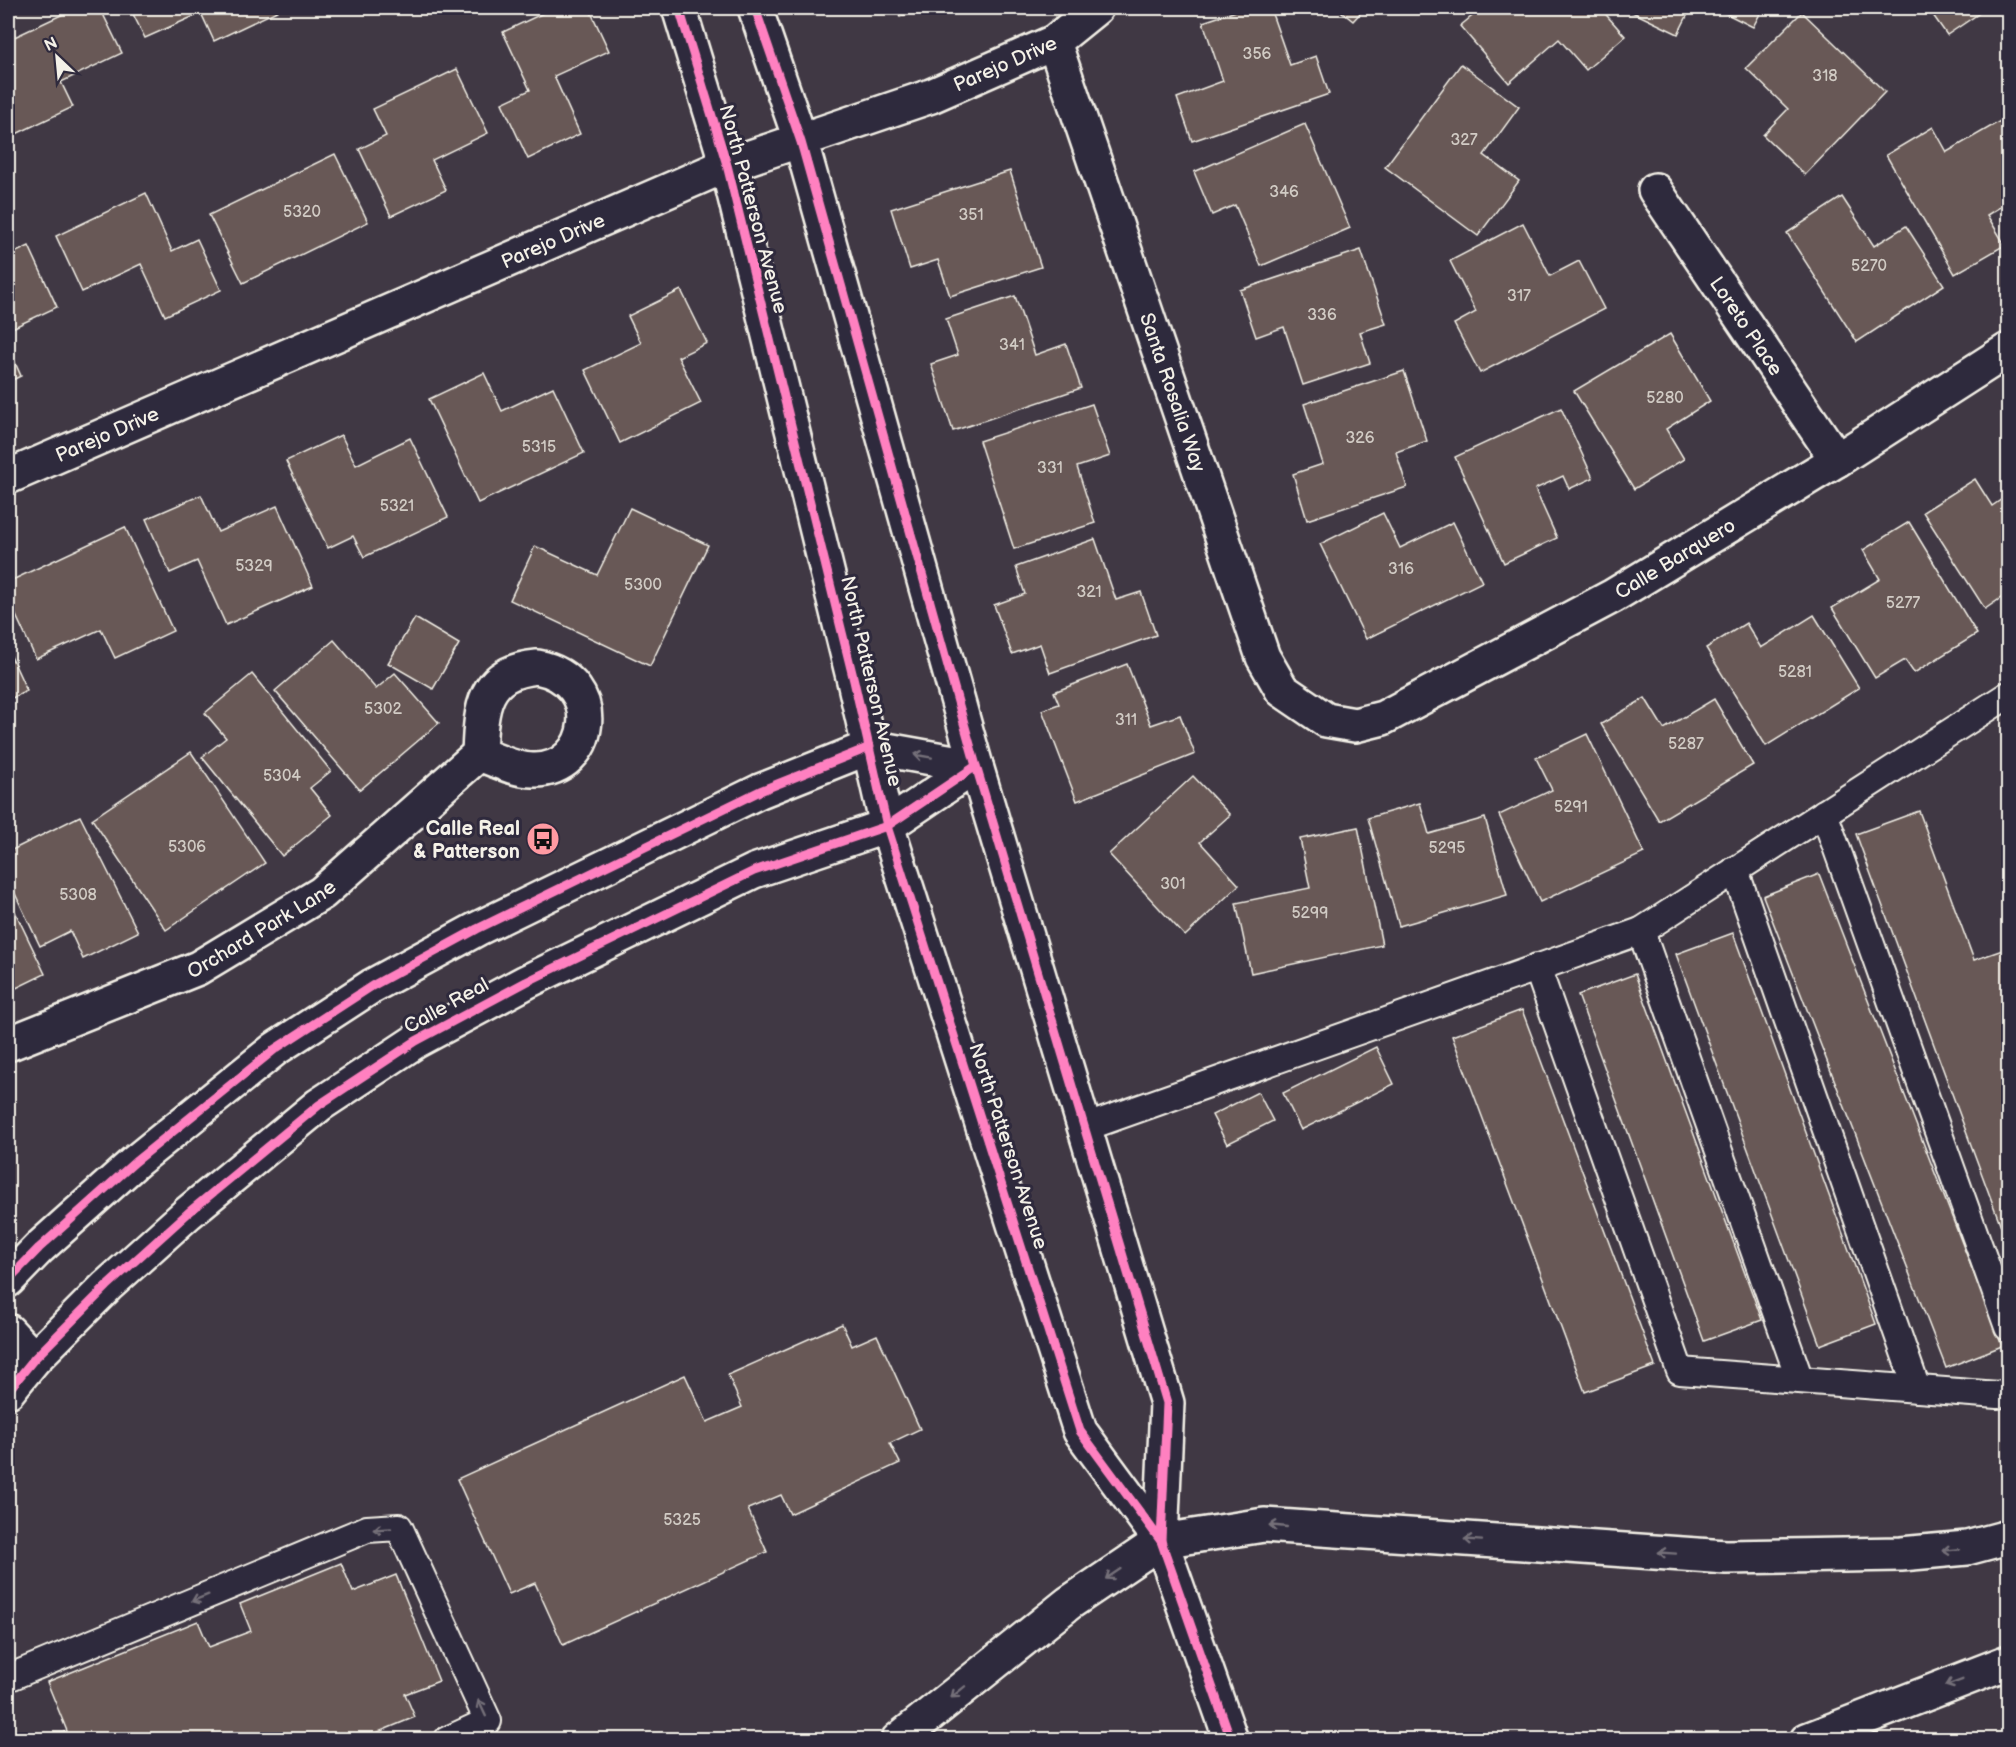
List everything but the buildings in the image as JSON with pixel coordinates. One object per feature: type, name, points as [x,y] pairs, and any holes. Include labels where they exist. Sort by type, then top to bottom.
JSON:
[{"type":"main road","name":"North Patterson Avenue","points":[[679,8],[727,165],[870,747],[887,826],[1080,1431],[1161,1541],[1231,1740]]},
{"type":"main road","name":"North Patterson Avenue","points":[[755,8],[801,142],[976,766],[1167,1403],[1161,1541]]},
{"type":"main road","name":"Parejo Drive","points":[[8,477],[727,165],[801,142],[931,96],[1054,42],[1096,8]]},
{"type":"main road","name":"Santa Rosalia Way","points":[[1054,42],[1263,657],[1282,690],[1326,720]]},
{"type":"main road","name":"Loreto Place","points":[[1655,190],[1837,460]]},
{"type":"main road","name":"Calle Barquero","points":[[1326,720],[1355,725],[1383,718],[1613,596],[1837,460],[2008,350]]},
{"type":"main road","points":[[8,1280],[39,1248],[135,1162],[275,1049],[372,986],[477,929],[760,791],[870,747],[976,766]]},
{"type":"main road","name":"Orchard Park Lane","points":[[8,1044],[198,968],[322,893],[479,754]]},
{"type":"main road","name":"Calle Real","points":[[8,1391],[34,1359],[107,1286],[188,1213],[320,1106],[416,1041],[526,982],[754,871],[887,826],[976,766]]},
{"type":"main road","points":[[8,1331],[34,1359]]},
{"type":"main road","points":[[898,1740],[1069,1603],[1161,1541],[1264,1525],[1726,1557],[1901,1554],[1967,1548],[2008,1538]]},
{"type":"main road","points":[[1807,1740],[2008,1662]]},
{"type":"lane","points":[[1084,1128],[1641,931],[2008,695]]},
{"type":"lane","points":[[1824,813],[2008,1327]]},
{"type":"lane","points":[[1735,870],[1917,1389]]},
{"type":"lane","points":[[1641,931],[1800,1380]]},
{"type":"lane","points":[[1537,967],[1680,1371],[1998,1395],[2008,1392]]},
{"type":"lane","points":[[8,1678],[367,1530],[399,1527],[488,1721],[447,1740]]},
{"type":"cycle path","points":[[679,8],[727,165],[854,681],[887,826],[1080,1431],[1161,1541],[1231,1740]]},
{"type":"cycle path","points":[[755,8],[801,142],[976,766],[1167,1403],[1161,1541]]},
{"type":"cycle path","points":[[8,1280],[39,1248],[135,1162],[275,1049],[372,986],[477,929],[760,791],[870,747]]},
{"type":"cycle path","points":[[8,1391],[34,1359],[107,1286],[188,1213],[319,1105],[416,1041],[526,982],[754,871],[887,826],[976,766]]},
{"type":"place","name":"Calle Real & Patterson","points":[[543,839]]}]
